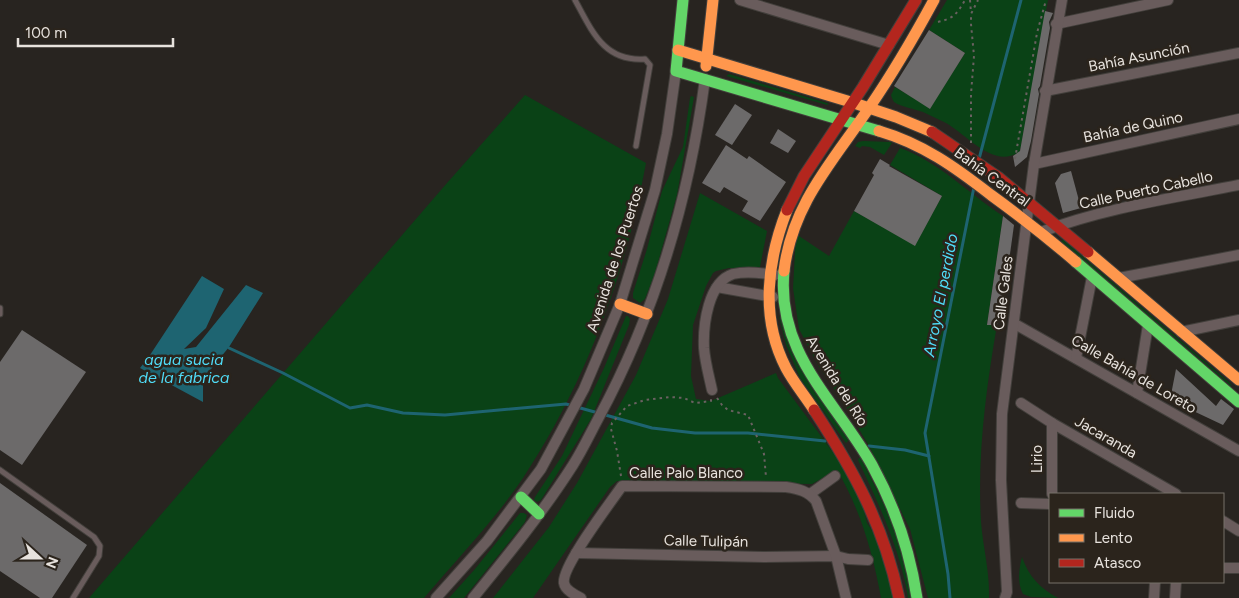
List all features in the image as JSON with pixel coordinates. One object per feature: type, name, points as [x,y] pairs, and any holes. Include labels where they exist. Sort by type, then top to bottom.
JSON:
[{"type":"street","name":"Avenida de los Puertos","points":[[436,598],[487,541],[541,469],[575,406],[620,304],[662,158],[676,71],[683,0]]},
{"type":"street","points":[[473,598],[539,514],[574,465],[610,396],[647,314],[670,248],[686,191],[698,133],[713,0]]},
{"type":"street","points":[[740,0],[889,46]]},
{"type":"street","points":[[900,598],[887,546],[873,511],[846,458],[785,367],[774,336],[768,296],[769,274],[774,245],[786,209],[799,186],[822,148],[854,103],[917,0],[932,3]]},
{"type":"street","name":"Calle Gales","points":[[1007,596],[1001,480],[1002,414],[1034,164],[1056,24],[1062,0]]},
{"type":"street","points":[[1056,24],[1168,0]]},
{"type":"street","name":"Avenida del Río","points":[[916,598],[914,574],[903,532],[892,504],[861,447],[826,398],[796,346],[789,328],[784,299],[784,276],[788,249],[796,220],[814,185],[827,164],[869,108],[932,3]]},
{"type":"street","name":"Bahía Central","points":[[678,50],[869,108],[929,130],[968,152],[1059,226],[1239,380]]},
{"type":"street","name":"Bahía Asunción","points":[[1045,91],[1239,53]]},
{"type":"street","name":"Bahía Central","points":[[676,71],[894,135],[917,144],[958,170],[1041,232],[1148,325],[1237,398]]},
{"type":"street","name":"Bahía de Quino","points":[[1034,164],[1239,119]]},
{"type":"street","points":[[958,170],[968,152]]},
{"type":"street","name":"Calle Puerto Cabello","points":[[1041,232],[1105,212],[1239,185]]},
{"type":"street","points":[[774,245],[788,249]]},
{"type":"street","points":[[1119,278],[1239,255]]},
{"type":"street","points":[[712,390],[704,348],[705,323],[709,302],[717,287],[724,278],[734,274],[784,276]]},
{"type":"street","points":[[1076,358],[1092,277]]},
{"type":"street","points":[[717,287],[784,299]]},
{"type":"street","points":[[620,304],[647,314]]},
{"type":"street","points":[[1181,332],[1239,320]]},
{"type":"street","name":"Calle Bahía de Loreto","points":[[1014,324],[1239,451]]},
{"type":"street","points":[[1137,393],[1148,325]]},
{"type":"street","name":"Jacaranda","points":[[1022,403],[1052,423],[1174,493]]},
{"type":"street","name":"Lirio","points":[[1052,423],[1052,493]]},
{"type":"street","points":[[846,458],[861,447]]},
{"type":"street","points":[[835,476],[813,497],[836,556],[846,598]]},
{"type":"street","name":"Calle Palo Blanco","points":[[578,597],[566,587],[564,574],[622,486],[786,488],[801,490],[813,497]]},
{"type":"street","points":[[521,497],[539,514]]},
{"type":"street","points":[[1021,503],[1049,504]]},
{"type":"street","points":[[1224,522],[1239,531]]},
{"type":"street","name":"Calle Tulipán","points":[[576,554],[764,557],[836,556],[868,560]]},
{"type":"street","points":[[1224,568],[1239,568]]},
{"type":"street","points":[[1154,598],[1156,583]]},
{"type":"street","points":[[1175,598],[1176,583]]},
{"type":"lane","points":[[575,0],[595,37],[610,52],[631,60],[645,59],[650,65],[636,146]]},
{"type":"lane","points":[[0,308],[0,314]]},
{"type":"lane","points":[[0,470],[94,537],[100,546],[99,556],[73,598]]},
{"type":"path","points":[[930,23],[950,19],[958,12],[966,0]]},
{"type":"path","points":[[968,152],[974,56],[970,0]]},
{"type":"path","points":[[971,14],[978,0]]},
{"type":"path","points":[[1015,160],[1037,33],[1046,0]]},
{"type":"path","points":[[622,486],[617,451],[611,429],[612,423],[627,406],[645,400],[670,398],[684,398],[695,403],[710,401],[712,390]]},
{"type":"path","points":[[712,390],[722,405],[728,410],[748,415],[764,454],[768,488]]},
{"type":"green space","points":[[947,0],[1048,0],[1020,151],[1010,156],[990,154],[953,127],[923,112],[897,104],[892,99],[891,95],[895,87],[930,108],[965,53],[929,30]]},
{"type":"green space","points":[[729,74],[827,103],[829,104],[726,76]]},
{"type":"green space","points":[[525,95],[646,163],[638,205],[615,287],[584,366],[566,405],[523,478],[475,540],[424,598],[89,598],[447,183]]},
{"type":"green space","points":[[691,96],[694,97],[677,195],[655,273],[645,299],[640,303],[633,298],[633,293],[662,191],[683,147]]},
{"type":"green space","points":[[858,142],[892,143],[884,155],[870,147],[862,146],[860,148],[855,146]]},
{"type":"green space","points":[[900,148],[928,161],[1003,216],[987,325],[997,325],[986,398],[980,472],[981,522],[989,598],[928,598],[910,529],[869,446],[818,365],[799,329],[793,288],[796,234],[829,256],[854,211],[915,245],[942,196],[890,165]]},
{"type":"green space","points":[[700,193],[767,231],[760,267],[754,270],[729,268],[716,271],[706,286],[693,325],[691,376],[696,399],[711,401],[776,373],[858,486],[867,523],[881,544],[894,598],[881,598],[865,532],[837,470],[812,484],[617,481],[610,487],[533,598],[493,598],[549,527],[577,483],[636,375],[668,299]]},
{"type":"green space","points":[[1063,240],[1230,383],[1232,387],[1061,241]]},
{"type":"green space","points":[[626,316],[630,319],[629,325],[591,419],[541,500],[537,502],[534,500],[535,497],[562,456],[604,368]]},
{"type":"green space","points":[[779,316],[849,440],[846,443],[800,378],[786,345]]},
{"type":"green space","points":[[861,458],[897,531],[912,598],[908,598],[894,544],[858,460]]},
{"type":"green space","points":[[520,513],[527,515],[525,522],[464,598],[449,598],[475,569]]},
{"type":"green space","points":[[1022,557],[1036,581],[1058,598],[1031,597],[1023,594],[1019,576]]},
{"type":"water","name":"agua sucia de la fabrica","points":[[202,276],[224,289],[206,328],[184,349],[196,347],[246,285],[263,293],[229,347],[203,379],[203,402],[140,368]]},
{"type":"building","points":[[1045,11],[1053,13],[1049,22],[1050,28],[1038,89],[1039,94],[1031,141],[1027,157],[1015,167],[1013,156],[1020,151]]},
{"type":"building","points":[[929,30],[965,53],[930,109],[894,86]]},
{"type":"building","points":[[735,104],[752,115],[732,145],[715,135]]},
{"type":"building","points":[[778,129],[796,141],[788,153],[770,143]]},
{"type":"building","points":[[726,145],[747,159],[749,156],[786,182],[760,221],[742,211],[748,201],[724,187],[720,193],[702,183]]},
{"type":"building","points":[[880,159],[942,196],[915,246],[854,211],[874,175],[872,173]]},
{"type":"building","points":[[1071,171],[1081,208],[1063,213],[1055,183],[1061,174]]},
{"type":"building","points":[[1003,216],[1014,225],[1010,254],[997,325],[987,325]]},
{"type":"building","points":[[22,330],[86,372],[22,465],[0,450],[0,362]]},
{"type":"building","points":[[1176,369],[1216,406],[1221,399],[1234,409],[1223,425],[1170,400]]},
{"type":"building","points":[[0,483],[87,545],[52,598],[40,598],[0,571]]},
{"type":"waterway","name":"Arroyo El perdido","points":[[979,159],[1021,0]]},
{"type":"waterway","name":"Arroyo El perdido","points":[[950,598],[948,574],[925,433],[974,187]]},
{"type":"waterway","points":[[229,348],[283,373],[350,408],[367,405],[403,413],[445,415],[566,404],[652,428],[695,433],[748,433],[825,441]]},
{"type":"waterway","points":[[869,446],[905,450],[929,456]]},
{"type":"traffic: fast","points":[[683,0],[676,71],[879,131]]},
{"type":"traffic: fast","points":[[1076,262],[1239,402]]},
{"type":"traffic: fast","points":[[784,271],[784,300],[789,327],[811,374],[857,441],[888,497],[906,546],[917,598]]},
{"type":"traffic: fast","points":[[521,497],[539,514]]},
{"type":"traffic: slow","points":[[706,66],[713,0]]},
{"type":"traffic: slow","points":[[784,271],[788,247],[796,225],[816,184],[886,82],[934,0]]},
{"type":"traffic: slow","points":[[678,50],[854,103],[896,117],[932,132]]},
{"type":"traffic: slow","points":[[879,131],[895,136],[938,157],[1023,219],[1076,262]]},
{"type":"traffic: slow","points":[[787,210],[780,229],[771,269],[769,289],[772,329],[786,368],[814,410]]},
{"type":"traffic: slow","points":[[1088,252],[1239,380]]},
{"type":"traffic: slow","points":[[620,304],[647,314]]},
{"type":"traffic: jam","points":[[787,210],[804,176],[863,87],[916,0]]},
{"type":"traffic: jam","points":[[932,132],[998,177],[1088,252]]},
{"type":"traffic: jam","points":[[814,410],[855,477],[866,500],[885,547],[899,598]]}]
